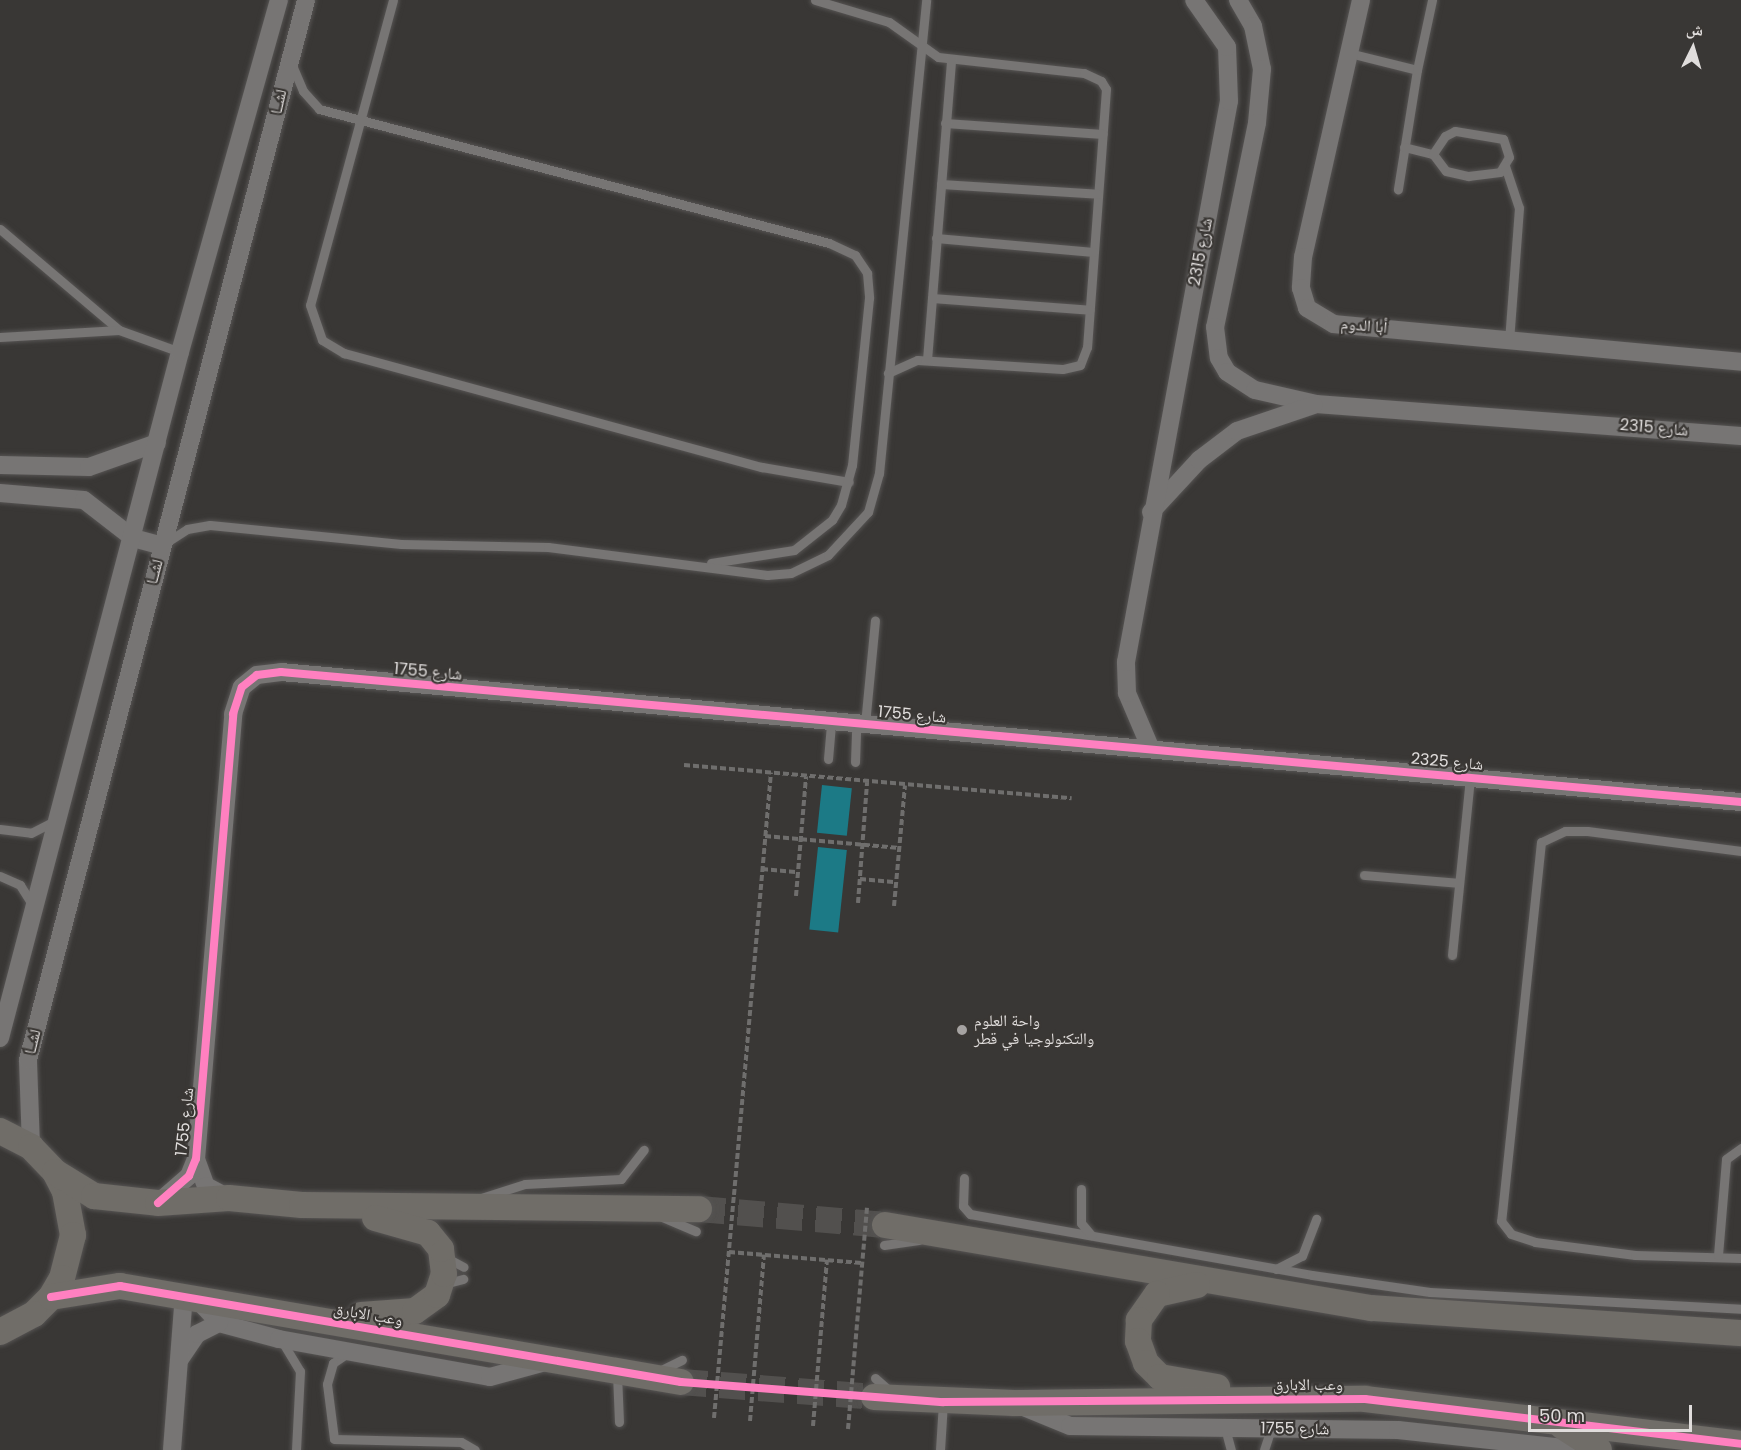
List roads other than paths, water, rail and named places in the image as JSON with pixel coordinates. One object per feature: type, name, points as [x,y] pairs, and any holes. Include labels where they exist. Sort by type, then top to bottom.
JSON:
[{"type":"street","name":"لشــا","points":[[0,1038],[180,352],[279,0]]},
{"type":"street","name":"لشــا","points":[[31,1147],[28,1060],[289,57],[306,0]]},
{"type":"street","name":"شارع 2315","points":[[1150,747],[1125,683],[1149,514],[1229,101],[1227,47],[1194,0]]},
{"type":"street","name":"شارع 2315","points":[[1238,0],[1253,26],[1262,69],[1257,123],[1215,327],[1219,358],[1240,383],[1316,404],[1741,436]]},
{"type":"street","name":"أبا الدوم","points":[[1362,0],[1303,257],[1300,288],[1307,308],[1334,324],[1741,362]]},
{"type":"street","name":"شارع 2315","points":[[1149,514],[1199,460],[1237,431],[1316,404]]},
{"type":"street","points":[[0,465],[89,467],[156,443]]},
{"type":"street","points":[[0,493],[84,500],[133,538],[162,546]]},
{"type":"street","name":"شارع 1755","points":[[158,1203],[183,1183],[196,1159],[233,714],[249,680],[281,672],[831,722],[1150,747]]},
{"type":"street","name":"شارع 2325","points":[[1150,747],[1741,802]]},
{"type":"street","points":[[0,1131],[31,1147],[54,1172],[65,1192],[73,1235],[62,1278],[51,1297],[34,1314],[0,1332]]},
{"type":"street","name":"شارع 1755","points":[[196,1159],[206,1186],[229,1198]]},
{"type":"street","points":[[54,1172],[94,1196],[158,1203],[229,1198],[302,1205],[648,1208],[698,1220]]},
{"type":"street","points":[[294,1315],[401,1315],[428,1304],[453,1282],[454,1262],[419,1228],[302,1205]]},
{"type":"street","points":[[885,1235],[944,1234],[1441,1316],[1741,1333]]},
{"type":"street","points":[[1243,1285],[1177,1286],[1157,1294],[1138,1330],[1146,1363],[1171,1383],[1322,1397]]},
{"type":"street","name":"وعب الابارق","points":[[51,1297],[120,1286],[189,1296],[617,1374],[647,1378],[682,1371]]},
{"type":"street","points":[[189,1296],[219,1323],[279,1339],[490,1377],[549,1361]]},
{"type":"street","points":[[172,1450],[179,1360],[189,1296]]},
{"type":"street","points":[[179,1360],[197,1334],[219,1323]]},
{"type":"street","points":[[1707,1331],[1741,1344]]},
{"type":"street","name":"وعب الابارق","points":[[882,1391],[943,1402],[1014,1403],[1322,1397],[1548,1420],[1741,1444]]},
{"type":"street","name":"شارع 1755","points":[[1014,1403],[1070,1426],[1398,1430],[1581,1450]]},
{"type":"street","points":[[1548,1420],[1599,1450]]},
{"type":"street","points":[[1703,1439],[1741,1431]]},
{"type":"lane","points":[[393,0],[310,305],[315,329],[332,348],[762,467],[849,482]]},
{"type":"lane","points":[[815,0],[889,22],[918,45],[951,60],[1093,75],[1106,89],[1085,357],[1071,369],[927,360],[908,361],[888,373]]},
{"type":"lane","points":[[162,546],[187,529],[210,525],[400,544],[548,547],[700,564],[744,574],[791,573],[845,542],[874,495],[888,373],[918,45],[926,0]]},
{"type":"lane","points":[[1398,189],[1417,70],[1432,0]]},
{"type":"lane","points":[[1349,53],[1417,70]]},
{"type":"lane","points":[[289,57],[303,92],[319,109],[829,243],[855,255],[867,273],[869,298],[849,482],[832,520],[794,550],[700,564]]},
{"type":"lane","points":[[927,360],[951,60]]},
{"type":"lane","points":[[945,123],[1102,134]]},
{"type":"lane","points":[[1433,154],[1444,136],[1455,131],[1479,133],[1503,139],[1508,148],[1505,166],[1519,208],[1509,340]]},
{"type":"lane","points":[[1404,147],[1433,154],[1446,171],[1468,176],[1487,177],[1505,166]]},
{"type":"lane","points":[[941,184],[1098,194]]},
{"type":"lane","points":[[0,229],[119,330],[180,352]]},
{"type":"lane","points":[[936,238],[1093,252]]},
{"type":"lane","points":[[932,298],[1090,310]]},
{"type":"lane","points":[[0,337],[119,330]]},
{"type":"lane","points":[[855,762],[875,620]]},
{"type":"lane","points":[[828,759],[831,722]]},
{"type":"lane","points":[[1452,955],[1470,778]]},
{"type":"lane","points":[[0,829],[31,833],[58,818]]},
{"type":"lane","points":[[1741,850],[1587,831],[1566,831],[1541,842],[1501,1221],[1510,1234],[1535,1242],[1635,1255],[1718,1255],[1741,1258]]},
{"type":"lane","points":[[1364,875],[1459,883]]},
{"type":"lane","points":[[0,876],[28,892],[34,914]]},
{"type":"lane","points":[[1718,1255],[1726,1159],[1741,1148]]},
{"type":"lane","points":[[459,1207],[525,1185],[621,1179],[644,1150]]},
{"type":"lane","points":[[964,1178],[963,1206],[970,1214],[1276,1269],[1430,1292],[1741,1310]]},
{"type":"lane","points":[[1082,1189],[1081,1223],[1093,1237]]},
{"type":"lane","points":[[1276,1269],[1302,1257],[1316,1219]]},
{"type":"lane","points":[[279,1339],[297,1359],[300,1371],[296,1450]]},
{"type":"lane","points":[[351,1352],[333,1363],[327,1384],[334,1440],[461,1442],[475,1450]]},
{"type":"lane","points":[[617,1374],[619,1422]]},
{"type":"lane","points":[[940,1450],[943,1402]]},
{"type":"lane","points":[[1226,1428],[1231,1450]]},
{"type":"lane","points":[[1264,1450],[1271,1429]]},
{"type":"water","points":[[822,785],[852,788],[847,836],[817,833]]},
{"type":"water","points":[[818,847],[847,850],[838,933],[809,930]]},
{"type":"tunnel","points":[[699,1209],[885,1225]]},
{"type":"tunnel","points":[[681,1382],[874,1397]]},
{"type":"place","name":"واحة العلوم والتكنولوجيا في قطر","points":[[962,1030]]}]
